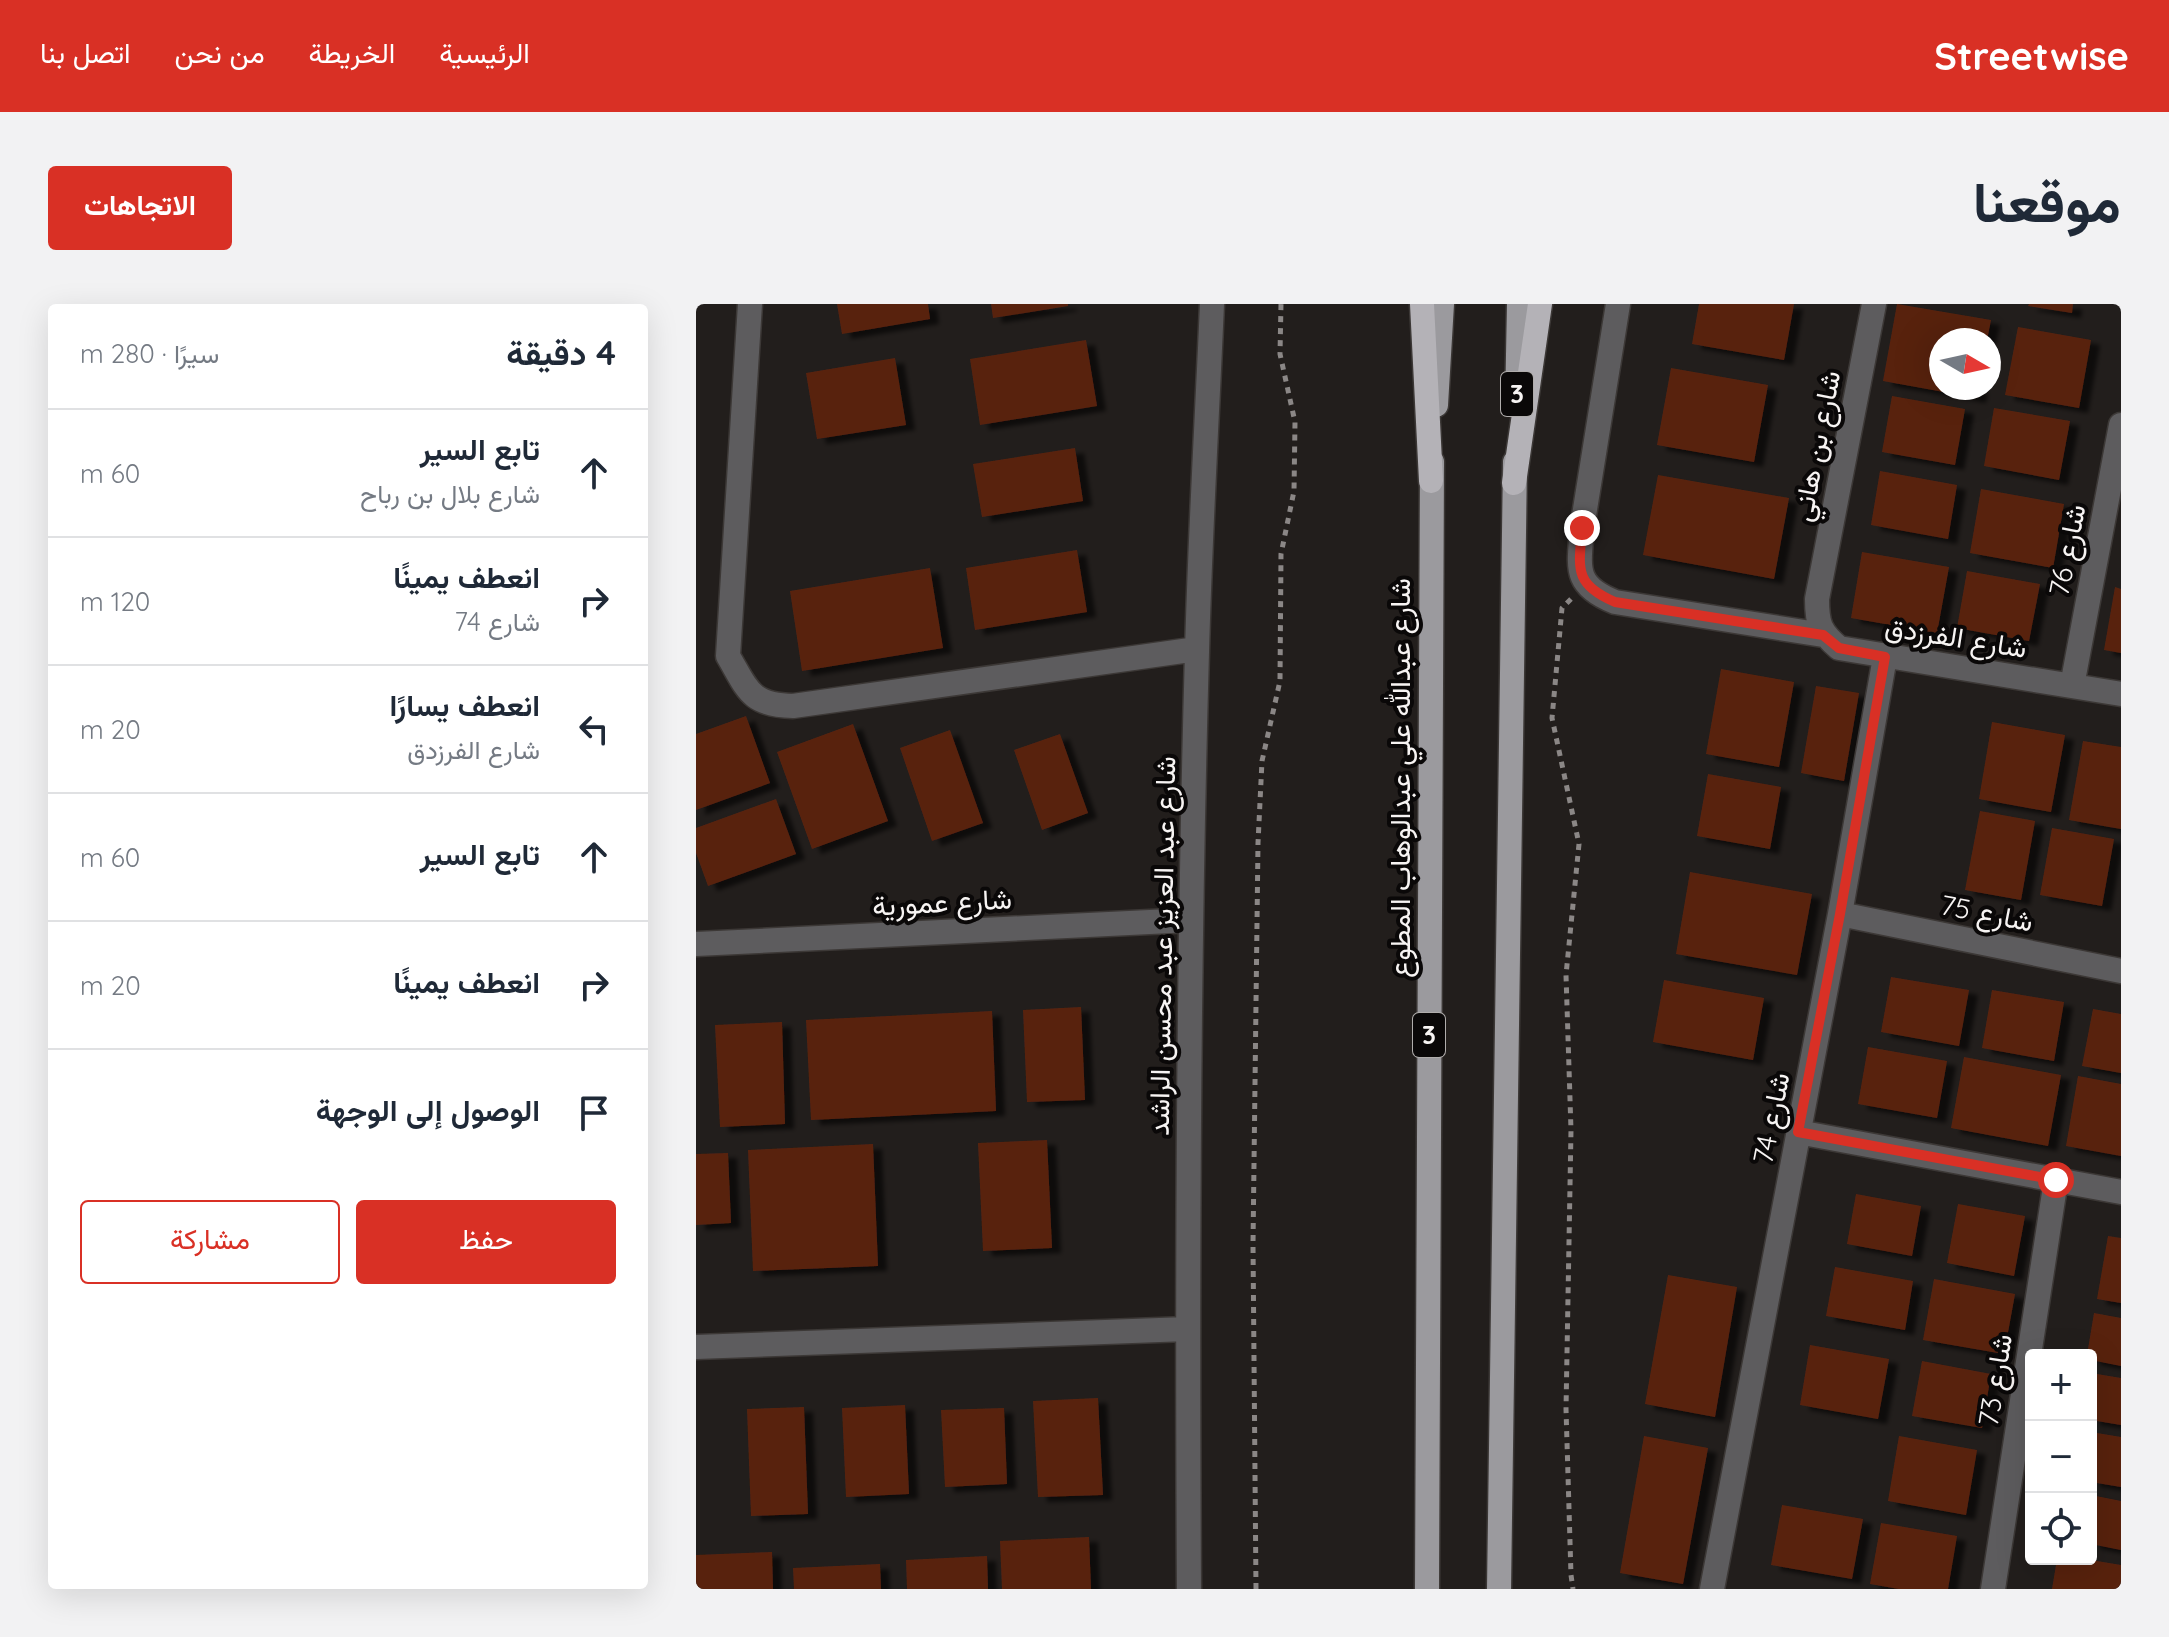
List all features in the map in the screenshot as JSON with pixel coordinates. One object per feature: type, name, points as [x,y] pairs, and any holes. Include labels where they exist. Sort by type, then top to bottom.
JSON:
[{"type":"highway","points":[[1422,304],[1431,481]]},
{"type":"highway","points":[[1514,483],[1540,304]]},
{"type":"main road","name":"شارع عبدالله علي عبدالوهاب المطوع","points":[[1427,1589],[1431,481],[1442,304]]},
{"type":"main road","name":"3","points":[[1499,1589],[1519,304]]},
{"type":"street","points":[[750,304],[728,656],[750,693],[765,703],[793,706],[1197,649]]},
{"type":"street","name":"شارع عبد العزيز عبد محسن الراشد","points":[[1189,1589],[1187,1329],[1191,920],[1197,649],[1212,304]]},
{"type":"street","points":[[1586,584],[1579,565],[1582,528],[1618,304]]},
{"type":"street","name":"شارع بن هاني","points":[[1823,635],[1817,618],[1817,599],[1874,304]]},
{"type":"street","name":"شارع 76","points":[[2072,686],[2121,425]]},
{"type":"street","name":"شارع الفرزدق","points":[[1586,584],[1598,595],[1615,602],[1823,635],[1839,648],[1885,657],[2121,694]]},
{"type":"street","name":"شارع 74","points":[[1712,1589],[1840,914],[1885,657]]},
{"type":"street","name":"شارع 75","points":[[1840,914],[2121,971]]},
{"type":"street","name":"شارع عمورية","points":[[696,944],[1191,920]]},
{"type":"street","points":[[1798,1132],[2121,1192]]},
{"type":"street","name":"شارع 73","points":[[1993,1589],[2056,1180]]},
{"type":"street","points":[[696,1347],[1187,1329]]},
{"type":"path","points":[[1256,1589],[1253,1244],[1258,843],[1262,761],[1280,681],[1281,554],[1294,491],[1295,422],[1280,354],[1281,304]]},
{"type":"path","points":[[1573,1589],[1566,1409],[1571,1130],[1566,975],[1579,844],[1552,718],[1562,608],[1586,584]]},
{"type":"building","points":[[837,304],[928,304],[930,319],[842,334]]},
{"type":"building","points":[[991,304],[1068,304],[1068,306],[993,318]]},
{"type":"building","points":[[1699,304],[1794,304],[1784,360],[1692,344]]},
{"type":"building","points":[[1897,304],[1991,320],[1989,328],[1929,328],[1929,389],[1883,381]]},
{"type":"building","points":[[2029,304],[2073,304],[2072,313]]},
{"type":"building","points":[[2018,327],[2091,340],[2079,408],[2005,395]]},
{"type":"building","points":[[1086,340],[1097,406],[980,425],[970,359]]},
{"type":"building","points":[[895,358],[906,425],[817,439],[806,373]]},
{"type":"building","points":[[1671,368],[1768,385],[1754,462],[1657,445]]},
{"type":"building","points":[[1892,396],[1965,409],[1955,465],[1882,452]]},
{"type":"building","points":[[1994,408],[2070,421],[2059,480],[1984,466]]},
{"type":"building","points":[[1075,448],[1083,501],[982,517],[973,464]]},
{"type":"building","points":[[1880,471],[1957,485],[1948,539],[1871,525]]},
{"type":"building","points":[[1658,475],[1789,498],[1774,579],[1643,555]]},
{"type":"building","points":[[1981,489],[2064,504],[2053,568],[1970,553]]},
{"type":"building","points":[[1077,550],[1087,612],[975,630],[966,568]]},
{"type":"building","points":[[1862,552],[1949,567],[1937,633],[1851,618]]},
{"type":"building","points":[[930,568],[943,648],[802,671],[790,591]]},
{"type":"building","points":[[1967,571],[2040,584],[2029,641],[1957,628]]},
{"type":"building","points":[[2115,587],[2121,589],[2121,653],[2104,650]]},
{"type":"building","points":[[1721,669],[1794,682],[1779,767],[1706,754]]},
{"type":"building","points":[[1816,686],[1859,693],[1844,781],[1801,773]]},
{"type":"building","points":[[746,716],[770,783],[696,810],[696,734]]},
{"type":"building","points":[[1992,722],[2065,735],[2051,812],[1979,799]]},
{"type":"building","points":[[853,724],[888,821],[812,849],[777,752]]},
{"type":"building","points":[[950,730],[983,823],[932,841],[900,748]]},
{"type":"building","points":[[1060,734],[1088,813],[1042,830],[1014,750]]},
{"type":"building","points":[[2083,741],[2121,747],[2121,829],[2069,820]]},
{"type":"building","points":[[1708,774],[1781,787],[1770,849],[1697,836]]},
{"type":"building","points":[[776,799],[796,854],[708,886],[696,853],[696,828]]},
{"type":"building","points":[[1980,811],[2035,821],[2021,900],[1965,890]]},
{"type":"building","points":[[2052,828],[2114,839],[2102,906],[2040,895]]},
{"type":"building","points":[[1690,872],[1812,894],[1797,975],[1676,954]]},
{"type":"building","points":[[1891,977],[1969,990],[1959,1046],[1881,1032]]},
{"type":"building","points":[[1664,980],[1764,998],[1753,1060],[1653,1042]]},
{"type":"building","points":[[1992,990],[2064,1002],[2054,1061],[1982,1048]]},
{"type":"building","points":[[1081,1007],[1085,1100],[1027,1102],[1023,1010]]},
{"type":"building","points":[[2093,1009],[2121,1014],[2121,1073],[2082,1066]]},
{"type":"building","points":[[992,1011],[996,1111],[811,1120],[806,1020]]},
{"type":"building","points":[[782,1022],[785,1124],[720,1127],[715,1025]]},
{"type":"building","points":[[1868,1047],[1947,1061],[1937,1118],[1858,1104]]},
{"type":"building","points":[[1964,1057],[2061,1075],[2048,1146],[1951,1128]]},
{"type":"building","points":[[2078,1076],[2121,1084],[2121,1156],[2066,1146]]},
{"type":"building","points":[[1047,1140],[1052,1248],[983,1251],[978,1143]]},
{"type":"building","points":[[873,1144],[878,1266],[753,1271],[748,1150]]},
{"type":"building","points":[[728,1153],[731,1223],[696,1225],[696,1154]]},
{"type":"building","points":[[1856,1194],[1921,1206],[1912,1256],[1847,1244]]},
{"type":"building","points":[[1958,1204],[2025,1216],[2014,1276],[1947,1263]]},
{"type":"building","points":[[2108,1236],[2121,1238],[2121,1303],[2097,1299]]},
{"type":"building","points":[[1835,1267],[1913,1281],[1905,1330],[1826,1316]]},
{"type":"building","points":[[1668,1275],[1737,1287],[1715,1417],[1645,1404]]},
{"type":"building","points":[[1934,1279],[2015,1294],[2004,1354],[1923,1340]]},
{"type":"building","points":[[2094,1313],[2121,1318],[2121,1366],[2097,1361],[2097,1349],[2088,1349]]},
{"type":"building","points":[[1810,1345],[1889,1359],[1878,1419],[1800,1405]]},
{"type":"building","points":[[1922,1361],[1991,1374],[1982,1428],[1912,1416]]},
{"type":"building","points":[[2097,1374],[2121,1378],[2121,1425],[2097,1421]]},
{"type":"building","points":[[1098,1398],[1103,1495],[1038,1497],[1033,1401]]},
{"type":"building","points":[[905,1405],[909,1494],[846,1497],[842,1408]]},
{"type":"building","points":[[804,1407],[808,1514],[751,1516],[747,1409]]},
{"type":"building","points":[[1004,1408],[1007,1484],[945,1487],[941,1410]]},
{"type":"building","points":[[2097,1433],[2121,1437],[2121,1487],[2097,1483]]},
{"type":"building","points":[[1644,1436],[1708,1448],[1683,1584],[1620,1573]]},
{"type":"building","points":[[1899,1436],[1977,1450],[1966,1515],[1888,1501]]},
{"type":"building","points":[[2097,1496],[2121,1501],[2121,1550],[2097,1545]]},
{"type":"building","points":[[1782,1505],[1863,1519],[1852,1579],[1771,1565]]},
{"type":"building","points":[[1881,1523],[1957,1536],[1948,1589],[1899,1589],[1870,1584]]},
{"type":"building","points":[[1089,1537],[1091,1589],[1002,1589],[1000,1541]]},
{"type":"building","points":[[772,1552],[773,1589],[696,1589],[696,1555]]},
{"type":"building","points":[[987,1556],[988,1589],[907,1589],[906,1560]]},
{"type":"building","points":[[2097,1561],[2121,1565],[2121,1589],[2052,1589],[2056,1565],[2097,1565]]},
{"type":"building","points":[[880,1564],[881,1589],[794,1589],[793,1568]]},
{"type":"route","points":[[1582,528],[1579,565],[1586,584],[1598,595],[1615,602],[1823,635],[1839,648],[1885,657],[1798,1132],[2056,1180]]}]
